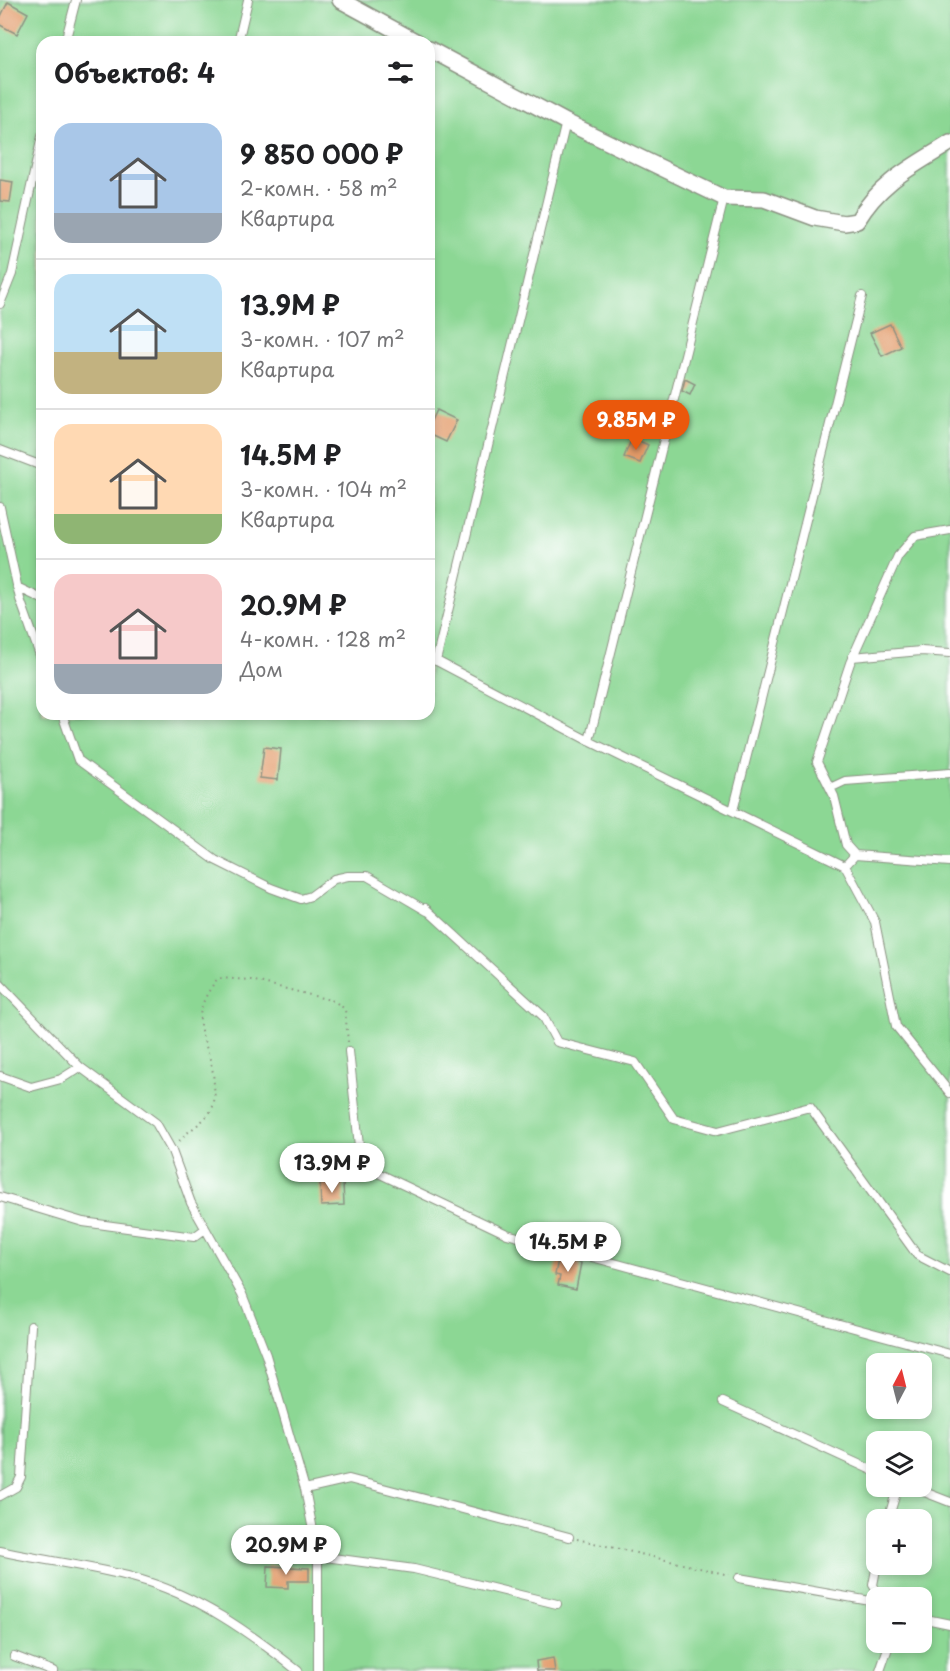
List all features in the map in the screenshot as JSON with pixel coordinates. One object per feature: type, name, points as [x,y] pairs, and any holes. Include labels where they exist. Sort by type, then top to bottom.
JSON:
[{"type":"street","points":[[340,0],[405,36]]},
{"type":"street","points":[[435,52],[566,122],[724,198],[764,200],[814,218],[844,223],[857,221],[868,203],[888,181],[950,143]]},
{"type":"lane","points":[[67,36],[76,0]]},
{"type":"lane","points":[[239,36],[248,0]]},
{"type":"lane","points":[[435,647],[566,122]]},
{"type":"lane","points":[[0,304],[12,274],[36,164]]},
{"type":"lane","points":[[589,741],[724,198]]},
{"type":"lane","points":[[734,811],[862,296]]},
{"type":"lane","points":[[0,450],[36,464]]},
{"type":"lane","points":[[0,507],[17,587],[36,642]]},
{"type":"lane","points":[[950,530],[915,536],[898,556],[852,657],[816,762],[830,788],[846,845],[855,855],[950,862]]},
{"type":"lane","points":[[17,587],[36,596]]},
{"type":"lane","points":[[852,657],[921,651],[950,653]]},
{"type":"lane","points":[[435,661],[589,741],[845,866],[874,922],[896,1026],[950,1093]]},
{"type":"lane","points":[[64,720],[78,760],[215,860],[271,888],[301,899],[311,896],[334,879],[367,876],[426,910],[543,1016],[557,1042],[635,1062],[674,1119],[718,1131],[810,1107],[917,1255],[950,1272]]},
{"type":"lane","points":[[830,788],[845,780],[950,773]]},
{"type":"lane","points":[[845,866],[855,855]]},
{"type":"lane","points":[[0,984],[80,1067],[156,1124],[172,1151],[191,1203],[242,1294],[266,1355],[305,1489],[318,1556],[318,1671]]},
{"type":"lane","points":[[349,1051],[361,1165],[507,1234],[950,1353]]},
{"type":"lane","points":[[0,1076],[32,1087],[61,1079],[80,1067]]},
{"type":"lane","points":[[0,1197],[83,1222],[194,1237],[205,1229]]},
{"type":"lane","points":[[0,1496],[16,1487],[21,1477],[31,1326]]},
{"type":"lane","points":[[723,1402],[866,1467]]},
{"type":"lane","points":[[305,1489],[349,1479],[568,1537]]},
{"type":"lane","points":[[932,1495],[950,1502]]},
{"type":"lane","points":[[0,1551],[111,1572],[173,1591],[218,1612],[298,1671]]},
{"type":"lane","points":[[318,1556],[414,1569],[557,1604]]},
{"type":"lane","points":[[739,1578],[866,1600]]},
{"type":"lane","points":[[932,1620],[950,1624]]},
{"type":"lane","points":[[880,1671],[886,1653]]},
{"type":"lane","points":[[14,1656],[53,1671]]},
{"type":"path","points":[[172,1151],[181,1138],[200,1123],[212,1108],[215,1095],[214,1066],[199,1028],[203,1001],[218,978],[251,980],[334,1001],[345,1009],[349,1051]]},
{"type":"path","points":[[568,1537],[749,1579]]},
{"type":"green space","points":[[0,0],[950,0],[950,1671],[0,1671]]},
{"type":"building","points":[[8,2],[28,13],[17,34],[0,25],[0,18]]},
{"type":"building","points":[[0,180],[13,182],[10,202],[0,201]]},
{"type":"building","points":[[890,324],[901,347],[882,356],[870,333]]},
{"type":"building","points":[[685,379],[695,384],[690,395],[682,391]]},
{"type":"building","points":[[436,410],[457,420],[446,442],[435,437]]},
{"type":"building","points":[[632,438],[648,445],[640,463],[624,457]]},
{"type":"building","points":[[264,747],[281,749],[278,780],[260,778]]},
{"type":"building","points":[[343,1182],[344,1205],[321,1206],[320,1183]]},
{"type":"building","points":[[558,1259],[581,1263],[576,1289],[558,1285],[560,1276],[555,1275]]},
{"type":"building","points":[[268,1566],[309,1568],[309,1581],[288,1581],[288,1588],[267,1587]]},
{"type":"building","points":[[553,1658],[555,1671],[537,1671],[536,1661]]}]
